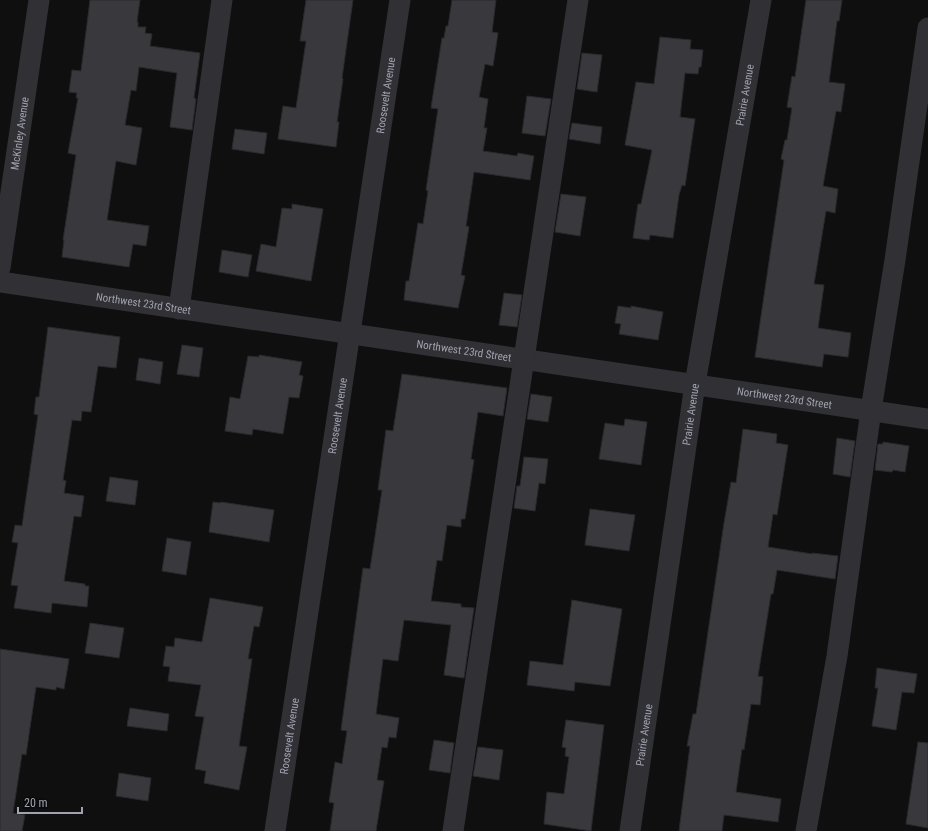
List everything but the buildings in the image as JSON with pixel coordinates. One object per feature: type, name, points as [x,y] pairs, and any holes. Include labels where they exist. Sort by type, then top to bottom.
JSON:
[{"type":"street","name":"McKinley Avenue","points":[[0,268],[39,0]]},
{"type":"street","points":[[179,309],[222,0]]},
{"type":"street","name":"Roosevelt Avenue","points":[[275,831],[351,334],[400,0]]},
{"type":"street","points":[[453,831],[578,0]]},
{"type":"street","name":"Prairie Avenue","points":[[630,831],[694,384],[761,0]]},
{"type":"street","points":[[806,831],[837,656],[871,410],[895,260],[928,28]]},
{"type":"street","name":"Northwest 23rd Street","points":[[0,282],[928,418]]}]
